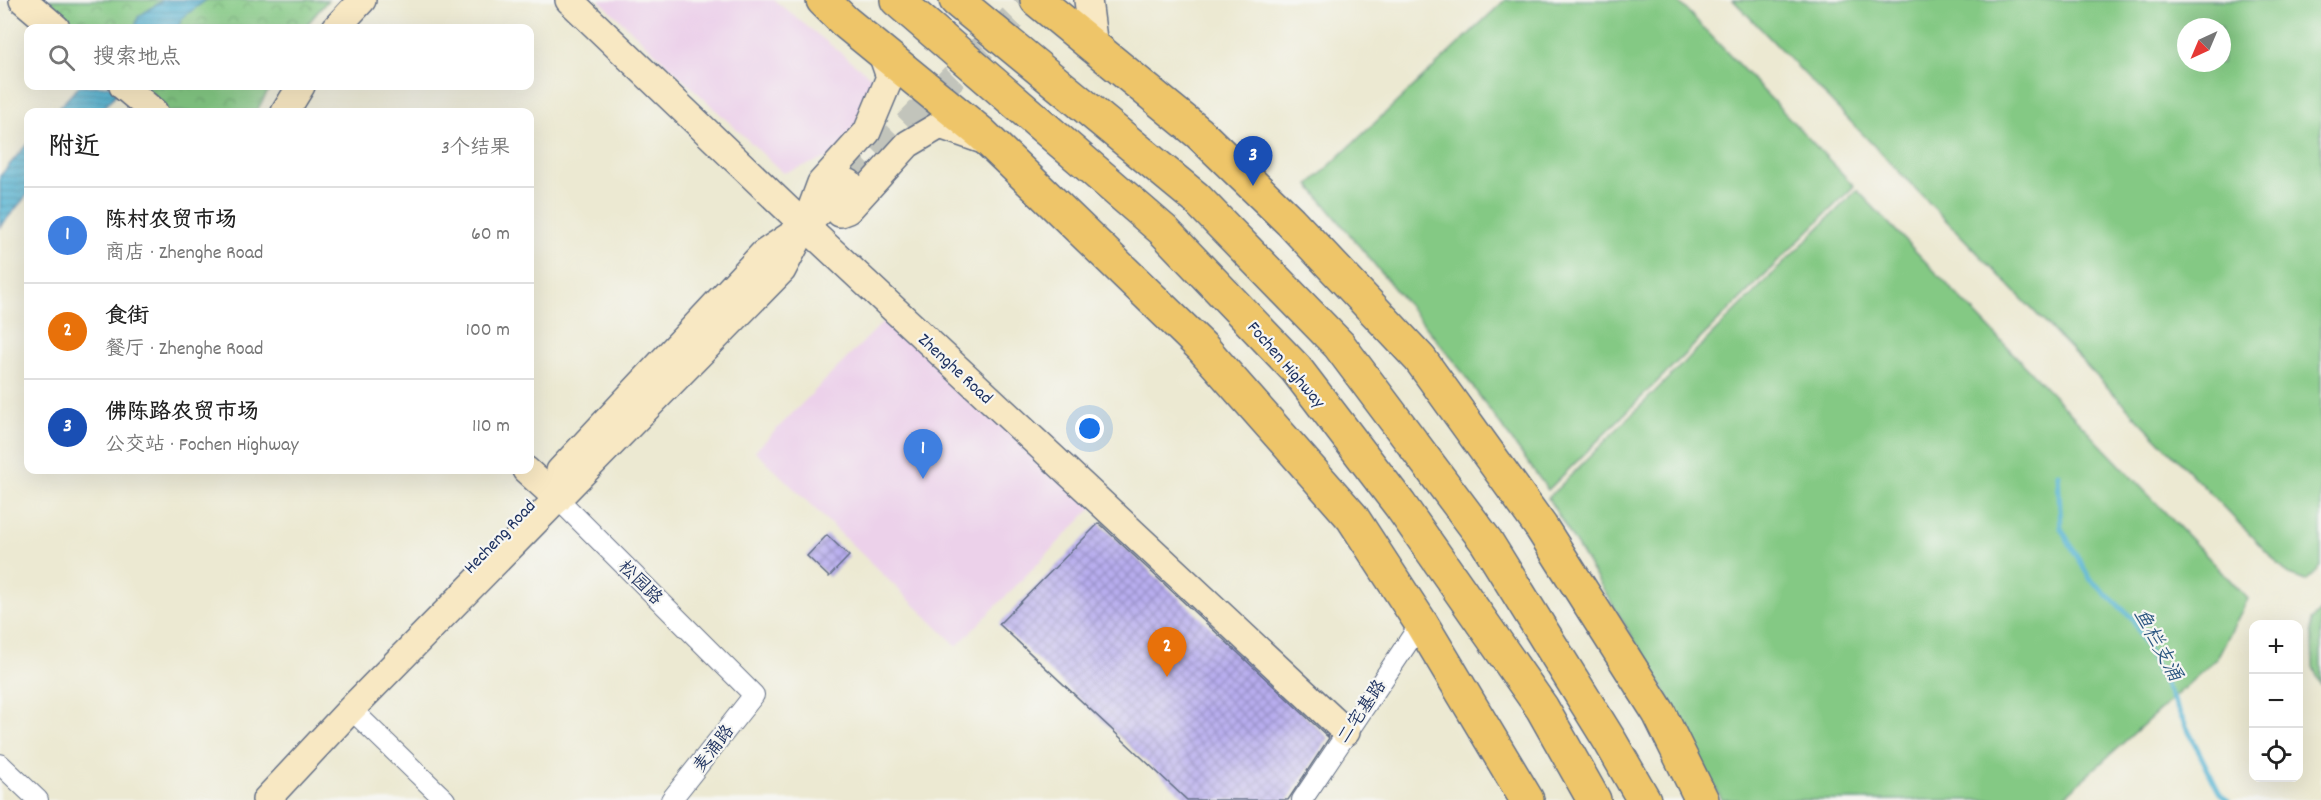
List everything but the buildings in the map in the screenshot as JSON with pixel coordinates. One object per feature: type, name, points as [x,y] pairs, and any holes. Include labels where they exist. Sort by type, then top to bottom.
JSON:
[{"type":"highway","points":[[823,0],[996,148],[1202,347],[1352,517],[1421,623],[1527,800]]},
{"type":"highway","name":"Fochen Highway","points":[[897,0],[1163,230],[1296,369],[1400,505],[1542,708],[1594,800]]},
{"type":"highway","points":[[956,0],[1196,198],[1339,345],[1486,541],[1644,800]]},
{"type":"highway","points":[[1036,0],[1199,133],[1290,221],[1419,359],[1547,536],[1659,713],[1702,800]]},
{"type":"main road","points":[[23,0],[52,24]]},
{"type":"main road","points":[[340,24],[362,0]]},
{"type":"main road","name":"Zhenghe Road","points":[[569,0],[805,226],[1346,732]]},
{"type":"main road","points":[[1088,0],[1094,47]]},
{"type":"main road","points":[[805,226],[821,183],[867,132],[890,77],[881,51]]},
{"type":"main road","points":[[128,90],[149,108]]},
{"type":"main road","points":[[287,108],[299,90]]},
{"type":"main road","points":[[805,226],[848,210],[908,144],[940,125],[957,129],[996,148]]},
{"type":"main road","name":"Hecheng Road","points":[[247,800],[543,485],[782,270],[805,226],[849,183]]},
{"type":"main road","name":"Hecheng Road","points":[[266,800],[351,709],[543,485]]},
{"type":"street","name":"松园路","points":[[543,485],[754,695]]},
{"type":"street","name":"二宅基路","points":[[1302,800],[1421,623]]},
{"type":"street","name":"麦涌路","points":[[671,800],[754,695]]},
{"type":"street","points":[[351,709],[445,800]]},
{"type":"street","points":[[0,764],[38,800]]},
{"type":"shaded area","points":[[599,0],[774,0],[876,81],[869,110],[833,156],[783,173]]},
{"type":"shaded area","points":[[889,316],[1093,507],[957,646],[755,451]]},
{"type":"green space","points":[[49,0],[328,0],[307,24],[75,24]]},
{"type":"green space","points":[[1505,0],[1677,0],[1854,186],[1548,490],[1454,361],[1309,185]]},
{"type":"green space","points":[[1733,0],[2321,0],[2321,567],[2306,581],[2289,575]]},
{"type":"green space","points":[[144,90],[269,90],[258,108],[164,108]]},
{"type":"green space","points":[[1857,190],[2248,599],[2217,658],[2060,800],[1722,800],[1662,686],[1548,498]]},
{"type":"green space","points":[[2321,610],[2321,686],[2313,667],[2311,620]]},
{"type":"water","points":[[163,0],[206,0],[182,18],[180,24],[136,24],[138,17]]},
{"type":"water","points":[[75,90],[114,90],[117,93],[104,108],[59,108]]},
{"type":"water","points":[[24,148],[24,199],[0,227],[0,176]]},
{"type":"waterway","name":"鱼栏支涌","points":[[2058,474],[2061,528],[2090,579],[2132,618],[2220,794],[2228,800]]},
{"type":"tunnel","points":[[849,183],[1030,0]]},
{"type":"place","name":"佛陈路农贸市场","points":[[1253,186]]},
{"type":"place","name":"陈村农贸市场","points":[[923,479]]},
{"type":"place","name":"食街","points":[[1167,677]]}]
